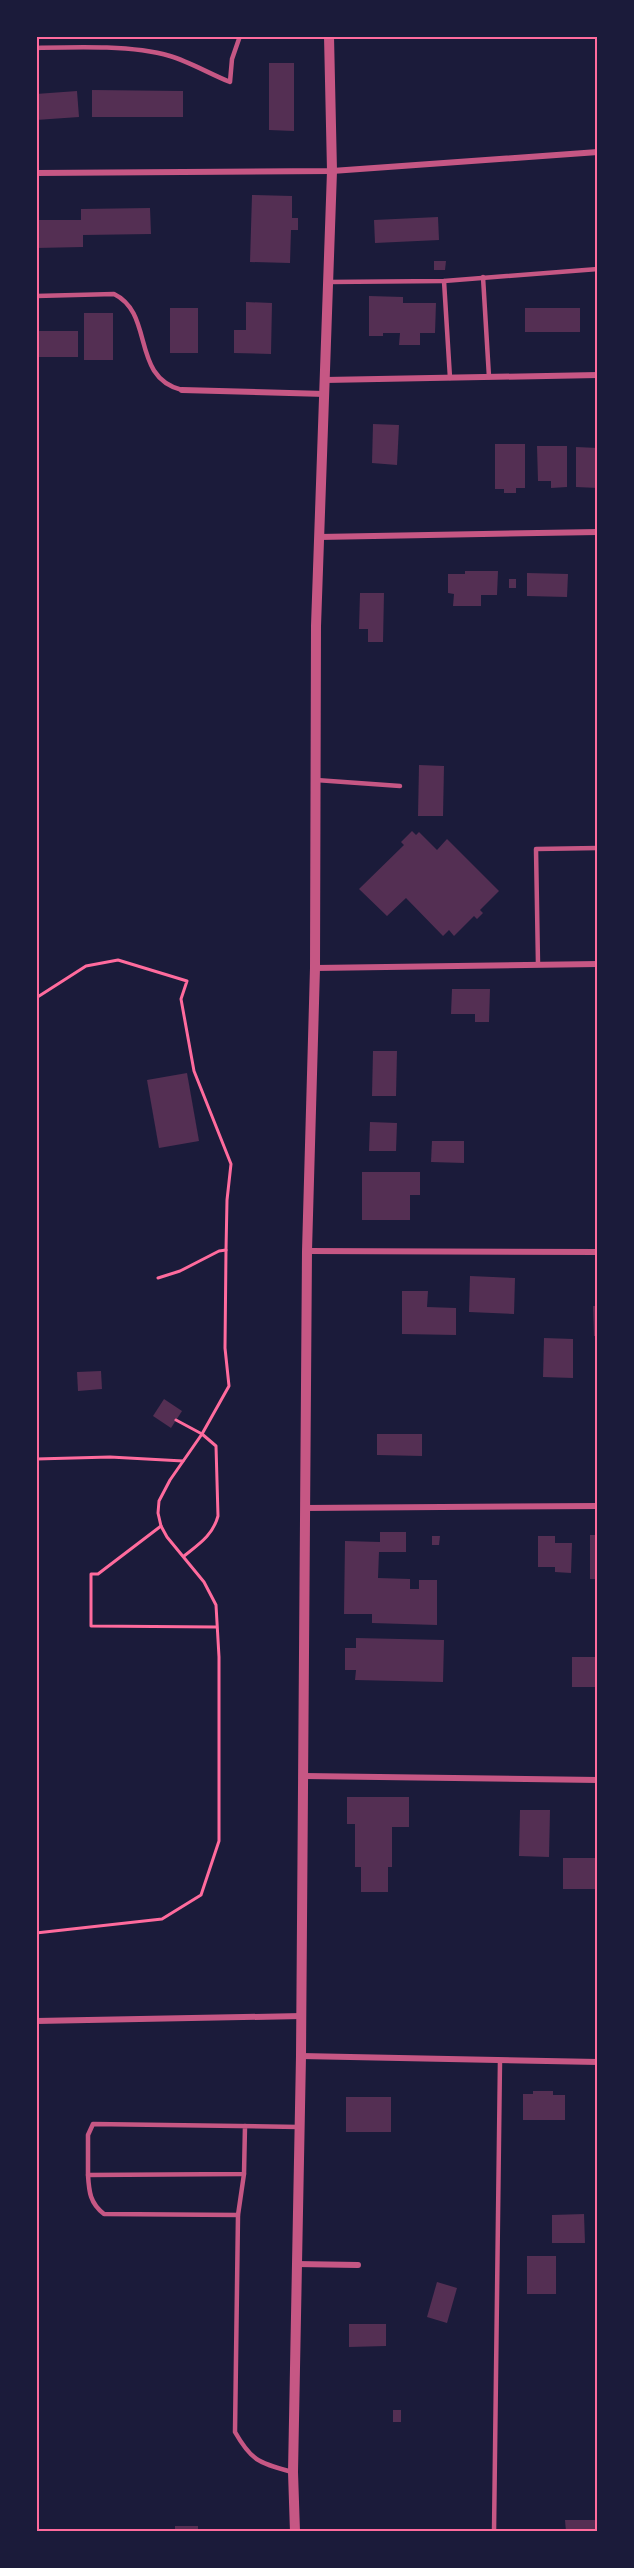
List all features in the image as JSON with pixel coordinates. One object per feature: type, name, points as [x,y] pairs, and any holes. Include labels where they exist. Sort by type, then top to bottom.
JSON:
[{"type":"street","points":[[295,2532],[293,2472],[302,2016],[307,1251],[315,968],[318,537],[332,171],[329,36]]},
{"type":"street","points":[[36,173],[332,171],[598,152]]},
{"type":"street","points":[[325,380],[598,375]]},
{"type":"street","points":[[182,390],[325,394]]},
{"type":"street","points":[[318,537],[598,532]]},
{"type":"street","points":[[315,968],[598,963]]},
{"type":"street","points":[[307,1251],[598,1252]]},
{"type":"street","points":[[304,1508],[598,1506]]},
{"type":"street","points":[[304,1776],[598,1780]]},
{"type":"street","points":[[36,2021],[302,2016]]},
{"type":"street","points":[[301,2056],[598,2062]]},
{"type":"street","points":[[296,2264],[358,2265]]},
{"type":"lane","points":[[36,48],[72,47],[152,52],[172,56],[230,82],[232,59],[240,36]]},
{"type":"lane","points":[[328,282],[444,281],[598,269]]},
{"type":"lane","points":[[483,277],[489,377]]},
{"type":"lane","points":[[444,281],[450,378]]},
{"type":"lane","points":[[36,296],[114,294],[123,299],[135,316],[153,371],[161,381],[182,390]]},
{"type":"lane","points":[[316,780],[400,786]]},
{"type":"lane","points":[[538,964],[536,849],[598,848]]},
{"type":"lane","points":[[494,2532],[500,2060]]},
{"type":"lane","points":[[238,2215],[104,2214],[94,2206],[88,2175],[88,2135],[93,2124],[299,2127]]},
{"type":"lane","points":[[245,2126],[244,2174],[238,2215],[235,2432],[247,2453],[267,2465],[293,2472]]},
{"type":"lane","points":[[88,2175],[244,2174]]},
{"type":"path","points":[[36,998],[86,966],[118,960],[187,981],[181,999],[194,1071],[231,1164],[227,1200],[225,1348],[229,1386],[202,1434],[159,1501],[158,1513],[160,1526],[204,1582],[216,1605],[219,1657],[219,1841],[201,1895],[162,1919],[36,1933]]},
{"type":"path","points":[[158,1278],[180,1271],[219,1251],[226,1251]]},
{"type":"path","points":[[176,1420],[202,1434],[216,1446],[218,1451],[218,1516],[212,1532],[184,1556]]},
{"type":"path","points":[[36,1459],[110,1457],[183,1461]]},
{"type":"path","points":[[160,1526],[98,1574],[91,1574],[91,1626],[216,1627]]},
{"type":"building","points":[[269,63],[294,63],[294,131],[269,130]]},
{"type":"building","points":[[92,90],[183,91],[183,117],[92,117]]},
{"type":"building","points":[[77,91],[79,117],[36,120],[36,94]]},
{"type":"building","points":[[252,195],[292,196],[292,218],[298,218],[298,230],[291,230],[290,263],[250,262]]},
{"type":"building","points":[[150,208],[151,234],[83,235],[83,247],[36,248],[36,220],[81,220],[81,209]]},
{"type":"building","points":[[438,217],[439,240],[375,243],[374,220]]},
{"type":"building","points":[[434,261],[446,261],[445,270],[434,270]]},
{"type":"building","points":[[369,296],[403,297],[403,303],[436,303],[435,333],[420,333],[420,345],[399,345],[400,333],[369,336]]},
{"type":"building","points":[[246,302],[272,303],[271,354],[234,353],[234,330],[246,330]]},
{"type":"building","points":[[170,308],[198,308],[198,353],[170,353]]},
{"type":"building","points":[[525,308],[580,308],[580,332],[525,332]]},
{"type":"building","points":[[84,313],[113,313],[113,360],[84,360]]},
{"type":"building","points":[[36,331],[78,331],[78,357],[36,357]]},
{"type":"building","points":[[373,424],[399,425],[397,465],[372,463]]},
{"type":"building","points":[[495,444],[525,444],[525,488],[516,488],[516,493],[504,493],[504,489],[495,489]]},
{"type":"building","points":[[537,446],[567,446],[567,487],[551,488],[551,481],[538,481]]},
{"type":"building","points":[[576,447],[598,448],[598,488],[576,487]]},
{"type":"building","points":[[465,571],[498,571],[497,595],[481,595],[481,606],[453,606],[454,594],[448,593],[448,574],[465,574]]},
{"type":"building","points":[[527,573],[568,574],[567,597],[527,596]]},
{"type":"building","points":[[509,579],[516,579],[516,588],[509,588]]},
{"type":"building","points":[[360,593],[384,593],[383,642],[368,642],[368,629],[359,629]]},
{"type":"building","points":[[419,765],[444,766],[443,816],[418,816]]},
{"type":"building","points":[[412,831],[416,835],[419,832],[437,850],[447,839],[499,891],[480,910],[483,913],[477,919],[474,916],[454,936],[449,930],[443,936],[406,898],[387,916],[359,889],[404,845],[401,842]]},
{"type":"building","points":[[452,989],[490,989],[489,1022],[475,1022],[475,1014],[451,1014]]},
{"type":"building","points":[[373,1051],[397,1051],[396,1096],[372,1096]]},
{"type":"building","points":[[187,1073],[199,1141],[159,1148],[147,1080]]},
{"type":"building","points":[[370,1122],[397,1123],[396,1151],[369,1151]]},
{"type":"building","points":[[432,1141],[464,1141],[464,1163],[431,1162]]},
{"type":"building","points":[[362,1172],[420,1172],[420,1195],[410,1195],[410,1220],[362,1220]]},
{"type":"building","points":[[470,1276],[515,1278],[514,1314],[469,1312]]},
{"type":"building","points":[[402,1291],[428,1291],[427,1307],[456,1308],[456,1335],[402,1334]]},
{"type":"building","points":[[593,1306],[598,1306],[598,1336],[594,1336]]},
{"type":"building","points":[[544,1338],[573,1339],[573,1378],[543,1377]]},
{"type":"building","points":[[101,1371],[102,1389],[78,1391],[77,1372]]},
{"type":"building","points":[[164,1399],[182,1411],[171,1428],[153,1416]]},
{"type":"building","points":[[377,1434],[422,1434],[422,1456],[377,1455]]},
{"type":"building","points":[[380,1532],[406,1532],[406,1552],[379,1552],[378,1578],[410,1579],[410,1589],[419,1589],[419,1580],[437,1580],[437,1625],[372,1623],[372,1614],[344,1614],[345,1541],[380,1542]]},
{"type":"building","points":[[590,1535],[598,1535],[598,1579],[590,1579]]},
{"type":"building","points":[[432,1536],[440,1536],[439,1545],[432,1545]]},
{"type":"building","points":[[538,1536],[555,1536],[555,1543],[572,1543],[571,1573],[555,1572],[555,1567],[538,1567]]},
{"type":"building","points":[[356,1638],[444,1640],[443,1682],[355,1680],[356,1670],[345,1670],[345,1648],[356,1648]]},
{"type":"building","points":[[572,1657],[598,1657],[598,1687],[572,1687]]},
{"type":"building","points":[[347,1797],[409,1797],[409,1827],[392,1827],[392,1867],[388,1867],[388,1892],[361,1892],[361,1867],[355,1867],[355,1824],[347,1824]]},
{"type":"building","points":[[520,1810],[550,1810],[549,1857],[519,1856]]},
{"type":"building","points":[[563,1858],[598,1858],[598,1889],[563,1889]]},
{"type":"building","points":[[533,2091],[553,2091],[553,2095],[565,2095],[565,2120],[523,2120],[523,2094],[533,2094]]},
{"type":"building","points":[[346,2097],[391,2097],[391,2132],[346,2132]]},
{"type":"building","points":[[584,2214],[585,2243],[552,2243],[552,2215]]},
{"type":"building","points":[[527,2256],[556,2256],[556,2294],[527,2294]]},
{"type":"building","points":[[437,2282],[457,2288],[447,2323],[427,2317]]},
{"type":"building","points":[[349,2324],[386,2324],[386,2346],[349,2347]]},
{"type":"building","points":[[393,2410],[401,2410],[401,2422],[393,2422]]},
{"type":"building","points":[[565,2520],[598,2520],[598,2532],[566,2532]]},
{"type":"building","points":[[175,2526],[198,2526],[198,2532],[175,2532]]}]
